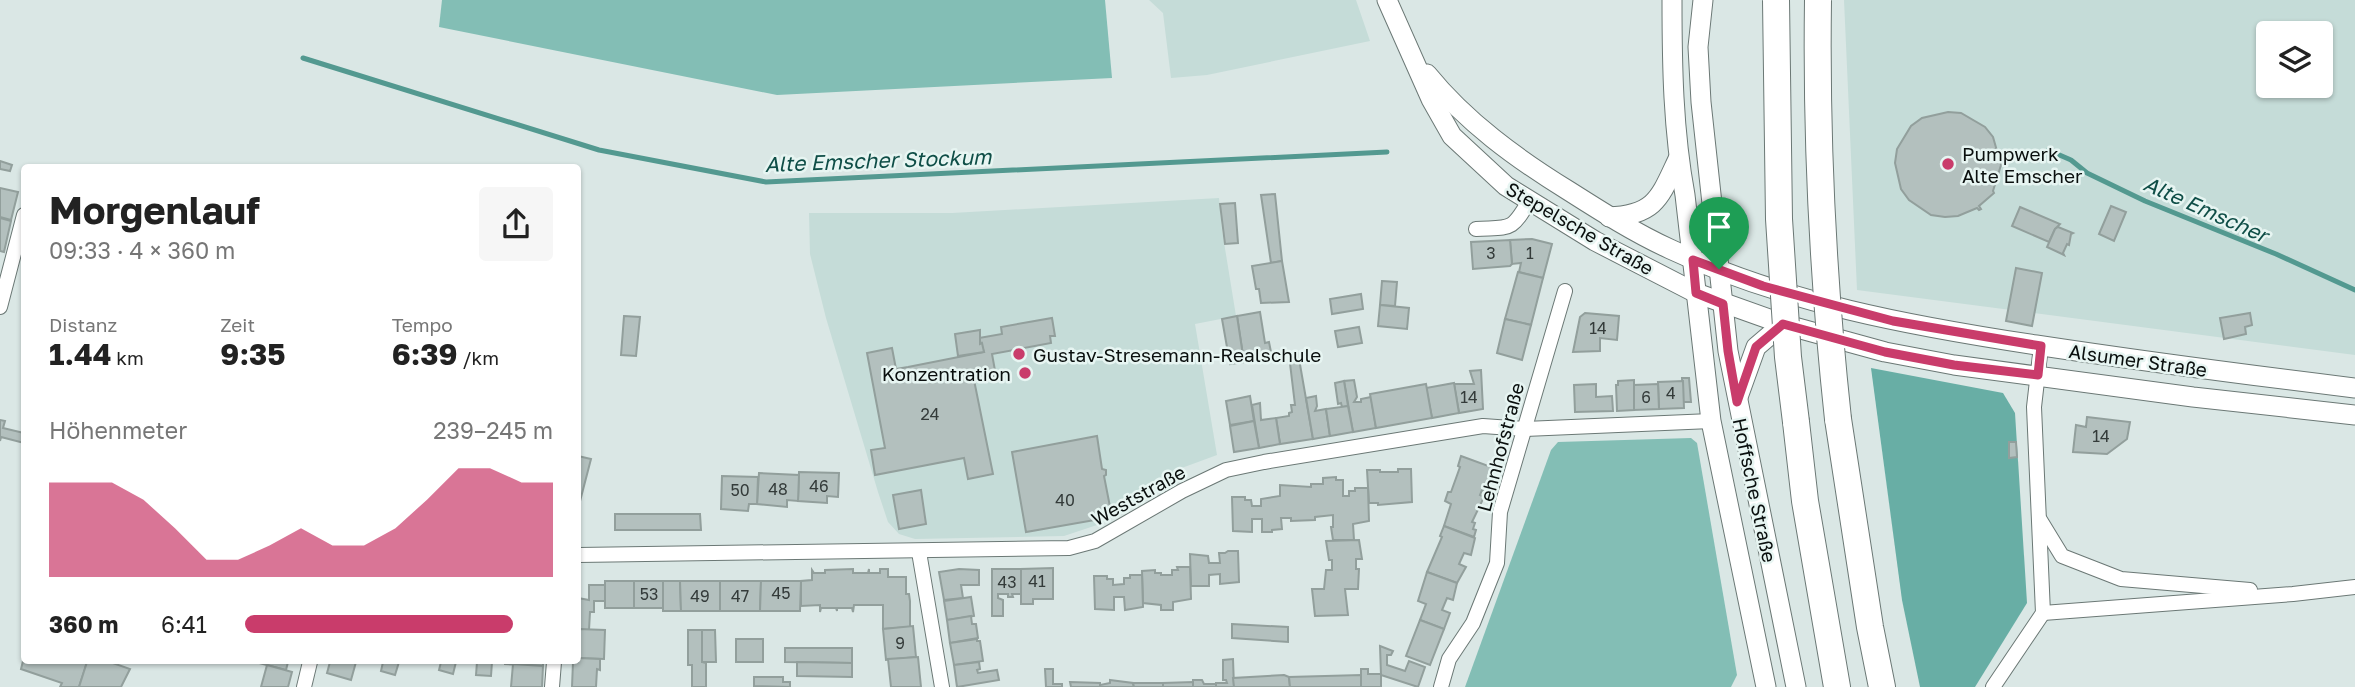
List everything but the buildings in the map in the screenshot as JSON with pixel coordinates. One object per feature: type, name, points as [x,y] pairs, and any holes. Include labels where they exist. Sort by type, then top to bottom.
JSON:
[{"type":"highway","points":[[1776,0],[1779,219],[1788,358],[1805,500],[1837,687]]},
{"type":"highway","points":[[1818,0],[1817,84],[1831,355],[1870,627],[1882,687]]},
{"type":"street","name":"Stepelsche Straße","points":[[1387,0],[1431,99],[1452,136],[1506,186],[1595,241],[1723,304]]},
{"type":"street","name":"Hoffsche Straße","points":[[1672,0],[1672,72],[1678,159],[1693,260],[1710,421],[1766,687]]},
{"type":"street","name":"Hoffsche Straße","points":[[1703,0],[1698,47],[1700,89],[1728,351],[1796,687]]},
{"type":"street","name":"Stepelsche Straße","points":[[1413,57],[1462,112],[1529,166],[1609,217],[1693,260],[1719,269]]},
{"type":"street","points":[[1609,217],[1628,216],[1645,211],[1658,198],[1678,159]]},
{"type":"street","points":[[1476,229],[1505,228],[1516,223],[1530,201]]},
{"type":"street","points":[[0,307],[21,226]]},
{"type":"street","name":"Alsumer Straße","points":[[1719,269],[1763,286],[1893,321],[2041,346],[2355,388]]},
{"type":"street","name":"Lehnhofstraße","points":[[1441,687],[1449,659],[1473,623],[1496,567],[1500,512],[1565,291]]},
{"type":"street","name":"Alsumer Straße","points":[[1723,304],[1783,324],[1885,352],[1954,365],[2193,397],[2355,415]]},
{"type":"street","points":[[1737,402],[1756,347],[1783,324]]},
{"type":"street","points":[[1993,687],[2043,613],[2034,407],[2041,346]]},
{"type":"street","name":"Weststraße","points":[[581,555],[1069,548],[1095,541],[1182,491],[1226,470],[1483,426],[1525,429],[1710,421]]},
{"type":"street","points":[[2039,519],[2062,556],[2121,579],[2293,594]]},
{"type":"street","points":[[919,552],[942,687]]},
{"type":"street","points":[[2043,613],[2355,587]]},
{"type":"street","points":[[304,687],[310,664]]},
{"type":"street","points":[[552,687],[554,664]]},
{"type":"shaded area","points":[[1149,0],[1356,0],[1370,41],[1207,75],[1171,78],[1163,13]]},
{"type":"shaded area","points":[[1844,0],[2355,0],[2355,355],[1857,290]]},
{"type":"shaded area","name":"Gustav-Stresemann-Realschule","points":[[1219,198],[1236,316],[1195,324],[1217,455],[1179,469],[1100,524],[1064,536],[915,539],[899,534],[888,522],[826,318],[810,254],[809,213],[952,213]]},
{"type":"shaded area","points":[[1871,368],[2003,393],[2015,413],[2027,603],[1975,687],[1920,687],[1902,600]]},
{"type":"green space","points":[[442,0],[1105,0],[1112,78],[777,95],[439,27]]},
{"type":"green space","points":[[1691,438],[1697,443],[1737,675],[1731,687],[1465,687],[1551,450],[1558,442]]},
{"type":"waterway","name":"Alte Emscher Stockum","points":[[303,58],[599,150],[766,182],[1387,152]]},
{"type":"waterway","name":"Alte Emscher","points":[[2048,150],[2071,160],[2087,173],[2145,201],[2276,254],[2355,290]]},
{"type":"place","name":"Pumpwerk Alte Emscher","points":[[1948,164]]},
{"type":"place","name":"Gustav-Stresemann-Realschule","points":[[1019,354]]},
{"type":"place","name":"Konzentration","points":[[1025,373]]},
{"type":"route","points":[[1693,260],[1719,269],[1763,286],[1830,306],[1939,330],[2041,346],[2038,375],[1954,365],[1885,352],[1783,324],[1756,347],[1737,402],[1723,304],[1696,293],[1693,260]]}]
